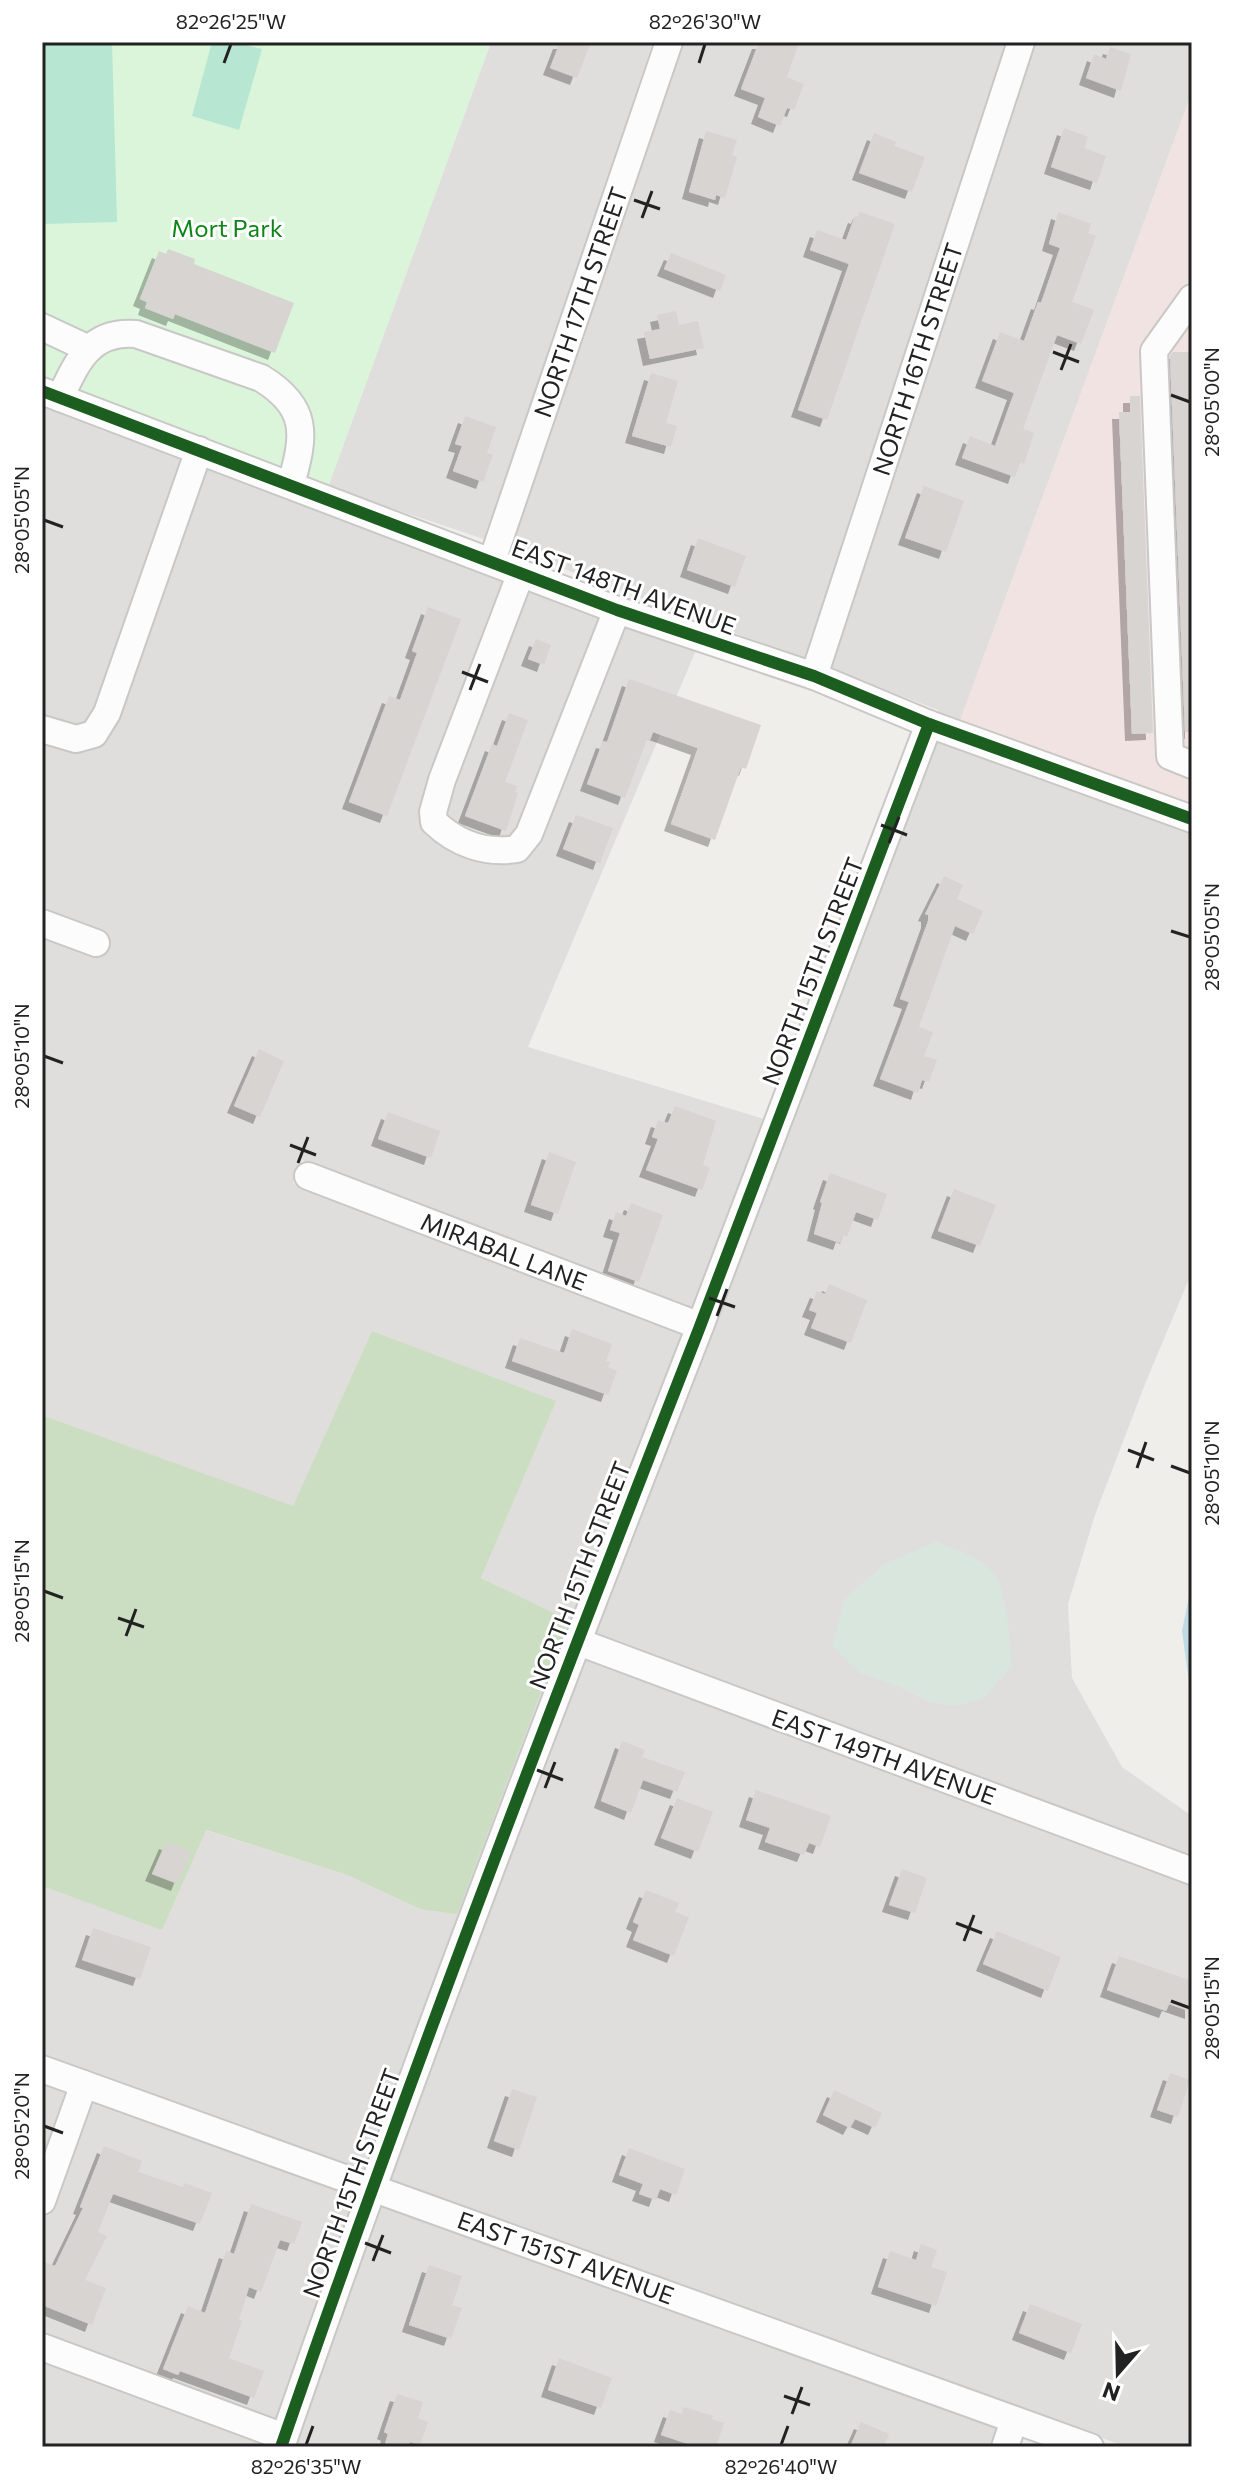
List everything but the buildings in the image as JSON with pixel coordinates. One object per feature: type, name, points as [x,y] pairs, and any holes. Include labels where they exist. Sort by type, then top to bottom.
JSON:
[{"type":"street","name":"NORTH 17TH STREET","points":[[492,561],[669,42]]},
{"type":"street","name":"NORTH 16TH STREET","points":[[814,676],[1021,42]]},
{"type":"street","points":[[1192,298],[1154,351],[1170,756],[1192,765]]},
{"type":"street","points":[[42,327],[89,349]]},
{"type":"street","points":[[51,395],[89,349],[109,335],[136,334],[261,378],[277,388],[296,410],[301,423],[299,456],[291,484]]},
{"type":"street","name":"EAST 148TH AVENUE","points":[[51,395],[617,610],[814,676],[929,724],[1192,819]]},
{"type":"street","points":[[42,729],[76,739],[94,734],[107,713],[199,450]]},
{"type":"street","points":[[521,573],[442,780],[433,812],[434,822],[450,837],[470,846],[502,851],[517,849],[529,834],[617,610]]},
{"type":"street","name":"NORTH 15TH STREET","points":[[282,2442],[372,2186],[576,1641],[700,1326],[929,724]]},
{"type":"street","points":[[42,923],[96,943]]},
{"type":"street","name":"MIRABAL LANE","points":[[308,1176],[700,1326]]},
{"type":"street","name":"EAST 149TH AVENUE","points":[[576,1641],[1192,1871]]},
{"type":"street","name":"EAST 151ST AVENUE","points":[[42,2069],[1090,2447]]},
{"type":"street","points":[[42,2201],[84,2084]]},
{"type":"street","points":[[42,2347],[282,2442]]},
{"type":"street","points":[[1005,2447],[1014,2420]]},
{"type":"shaded area","points":[[491,42],[653,42],[487,540],[328,487]]},
{"type":"shaded area","points":[[676,42],[1009,42],[807,660],[508,548]]},
{"type":"shaded area","points":[[1032,42],[1192,42],[1192,92],[960,721],[828,668]]},
{"type":"shaded area","points":[[1192,92],[1192,805],[960,721]]},
{"type":"shaded area","points":[[42,405],[602,618],[515,842],[534,849],[623,625],[696,650],[528,1047],[767,1120],[694,1310],[302,1160],[293,1183],[685,1333],[570,1625],[366,2170],[42,2055],[42,1886],[162,1929],[205,1830],[347,1875],[420,1909],[568,1621],[481,1578],[555,1402],[372,1331],[293,1507],[42,1415]]},
{"type":"shaded area","points":[[935,739],[1192,833],[1192,1272],[1095,1515],[1068,1604],[1072,1678],[1122,1767],[1192,1816],[1192,1857],[591,1633]],"holes":[[[1008,1618],[931,1702],[902,1688]]]},
{"type":"shaded area","points":[[936,1542],[976,1558],[995,1575],[1005,1605],[1009,1632],[1012,1666],[983,1699],[955,1706],[931,1702],[860,1673],[832,1646],[844,1599],[886,1563]]},
{"type":"shaded area","points":[[582,1657],[1192,1884],[1192,2447],[1127,2447],[387,2178]]},
{"type":"shaded area","points":[[42,2082],[357,2194],[270,2447],[42,2447]]},
{"type":"shaded area","points":[[378,2201],[1000,2428],[993,2447],[293,2447]]},
{"type":"green space","name":"Mort Park","points":[[42,42],[491,42],[328,487],[42,380]]},
{"type":"green space","points":[[42,42],[112,42],[117,222],[42,224]]},
{"type":"green space","points":[[212,42],[235,42],[262,49],[239,130],[192,116]]},
{"type":"green space","points":[[372,1331],[556,1401],[481,1578],[568,1620],[457,1914],[420,1909],[347,1875],[206,1830],[162,1930],[42,1886],[42,1415],[293,1506]]},
{"type":"water","points":[[1192,1582],[1192,1703],[1182,1631]]},
{"type":"cycle path","points":[[42,391],[617,610],[814,676],[929,724],[1192,819]]},
{"type":"cycle path","points":[[281,2447],[484,1886],[929,724]]}]
